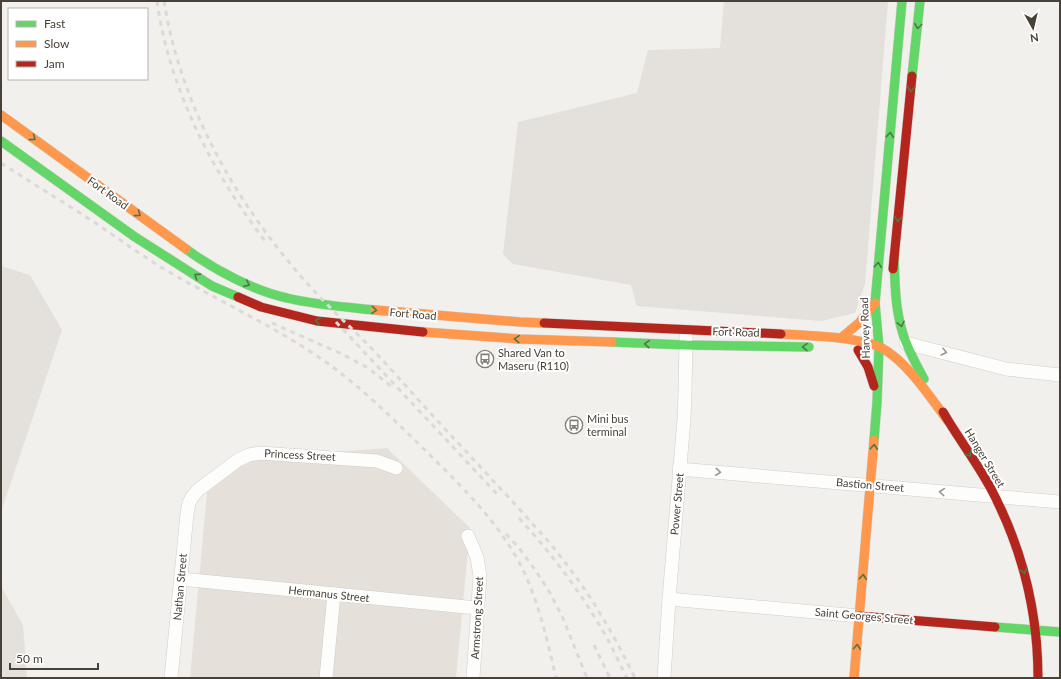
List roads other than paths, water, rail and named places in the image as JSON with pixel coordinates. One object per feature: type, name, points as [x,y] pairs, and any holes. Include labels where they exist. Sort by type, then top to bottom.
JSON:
[{"type":"main road","name":"Harvey Road","points":[[854,678],[877,402],[879,347],[875,304],[902,1]]},
{"type":"main road","points":[[877,402],[869,368],[864,359],[854,350],[879,347],[890,307],[920,1]]},
{"type":"main road","name":"Fort Road","points":[[1,115],[191,253],[250,286],[286,298],[359,309],[520,322],[841,338],[879,347],[904,366],[948,421]]},
{"type":"main road","name":"Fort Road","points":[[1,140],[134,237],[212,286],[261,307],[317,321],[390,329],[519,339],[820,348]]},
{"type":"main road","name":"Hanger Street","points":[[894,257],[896,296],[899,316],[906,343],[948,421],[994,496],[1020,556],[1036,630],[1038,678]]},
{"type":"main road","points":[[841,338],[859,323],[875,304]]},
{"type":"main road","name":"Saint Georges Street","points":[[859,616],[1060,632]]},
{"type":"street","name":"Power Street","points":[[664,678],[685,400],[686,331]]},
{"type":"street","points":[[906,343],[1006,368],[1060,374]]},
{"type":"street","name":"Princess Street","points":[[192,497],[198,490],[238,460],[260,452],[377,460],[396,468]]},
{"type":"street","name":"Bastion Street","points":[[679,469],[1060,502]]},
{"type":"street","name":"Nathan Street","points":[[171,678],[187,514],[192,497]]},
{"type":"street","name":"Armstrong Street","points":[[468,536],[477,557],[480,576],[473,678]]},
{"type":"street","name":"Hermanus Street","points":[[181,579],[477,608]]},
{"type":"street","points":[[326,678],[334,594]]},
{"type":"street","name":"Saint Georges Street","points":[[669,599],[859,616]]},
{"type":"railway","points":[[157,1],[171,66],[182,97],[196,128],[227,187],[265,241]]},
{"type":"railway","points":[[164,1],[172,40],[184,79],[198,116],[215,152],[257,220],[280,252],[314,291],[374,351],[554,548],[593,602],[611,632],[635,678]]},
{"type":"railway","points":[[1,163],[94,222],[159,266],[301,345],[361,389],[386,412],[475,502],[499,531],[509,546],[526,576],[537,604],[556,678]]},
{"type":"railway","points":[[336,322],[497,494]]},
{"type":"railway","points":[[272,323],[344,355],[368,368],[391,386]]},
{"type":"railway","points":[[519,518],[553,558],[574,586],[594,616],[627,678]]},
{"type":"railway","points":[[506,534],[519,548],[550,593],[562,616],[587,678]]},
{"type":"railway","points":[[594,645],[610,678]]},
{"type":"place","name":"Shared Van to Maseru (R110)","points":[[485,359]]},
{"type":"place","name":"Mini bus terminal","points":[[574,425]]}]
